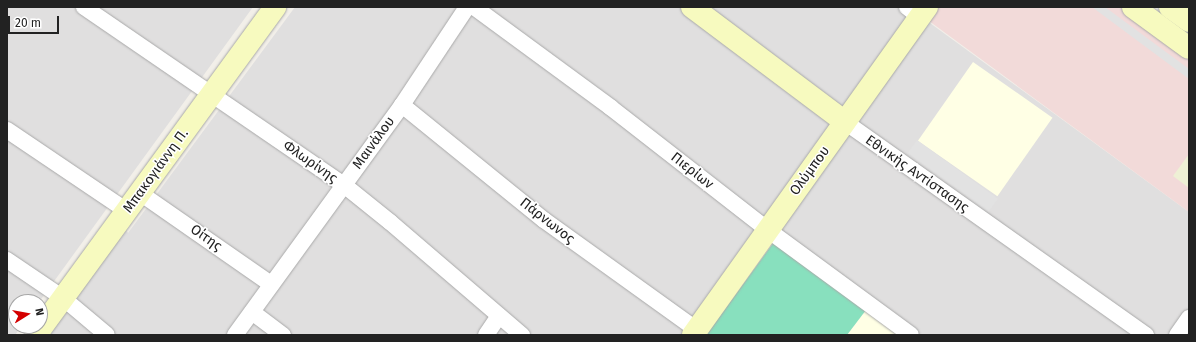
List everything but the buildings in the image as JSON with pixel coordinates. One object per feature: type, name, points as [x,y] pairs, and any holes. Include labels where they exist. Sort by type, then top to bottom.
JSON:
[{"type":"street","name":"Φλωρίνης","points":[[84,7],[212,93],[344,185],[390,222],[522,335]]},
{"type":"street","name":"Μαινάλου","points":[[235,335],[402,105],[467,7]]},
{"type":"street","name":"Πιερίων","points":[[474,7],[610,107],[768,230],[911,335]]},
{"type":"street","name":"Εθνικής Αντίστασης","points":[[692,7],[845,122],[1146,335]]},
{"type":"street","points":[[1133,7],[1189,48]]},
{"type":"street","points":[[1170,7],[1189,21]]},
{"type":"street","name":"Μπακογιάννη Π.","points":[[36,335],[273,8]]},
{"type":"street","name":"Ολύμπου","points":[[695,332],[845,122],[918,10]]},
{"type":"street","name":"Πάρνωνος","points":[[402,105],[544,220],[695,332]]},
{"type":"street","points":[[7,130],[127,211]]},
{"type":"street","name":"Οίτης","points":[[140,193],[271,284]]},
{"type":"street","points":[[7,260],[63,298],[108,335]]},
{"type":"street","points":[[252,312],[283,335]]},
{"type":"street","points":[[486,335],[499,316]]},
{"type":"street","points":[[1176,335],[1189,318]]},
{"type":"shaded area","points":[[7,7],[253,7],[45,294],[8,294],[8,334],[16,334],[7,335]]},
{"type":"shaded area","points":[[295,7],[908,7],[1189,212],[1189,335],[900,335],[774,242],[685,335],[32,335],[48,334],[48,312],[116,216],[128,233]]},
{"type":"shaded area","points":[[910,7],[1120,7],[1189,58],[1189,212]]},
{"type":"shaded area","points":[[1092,7],[1105,7],[1189,69],[1189,79]]},
{"type":"shaded area","points":[[973,62],[1052,118],[997,196],[918,141]]},
{"type":"shaded area","points":[[917,140],[998,199],[988,212],[908,153]]},
{"type":"shaded area","points":[[1189,154],[1189,188],[1173,176]]},
{"type":"shaded area","points":[[866,310],[900,335],[847,335]]},
{"type":"green space","points":[[774,242],[866,310],[847,335],[706,335]]}]
